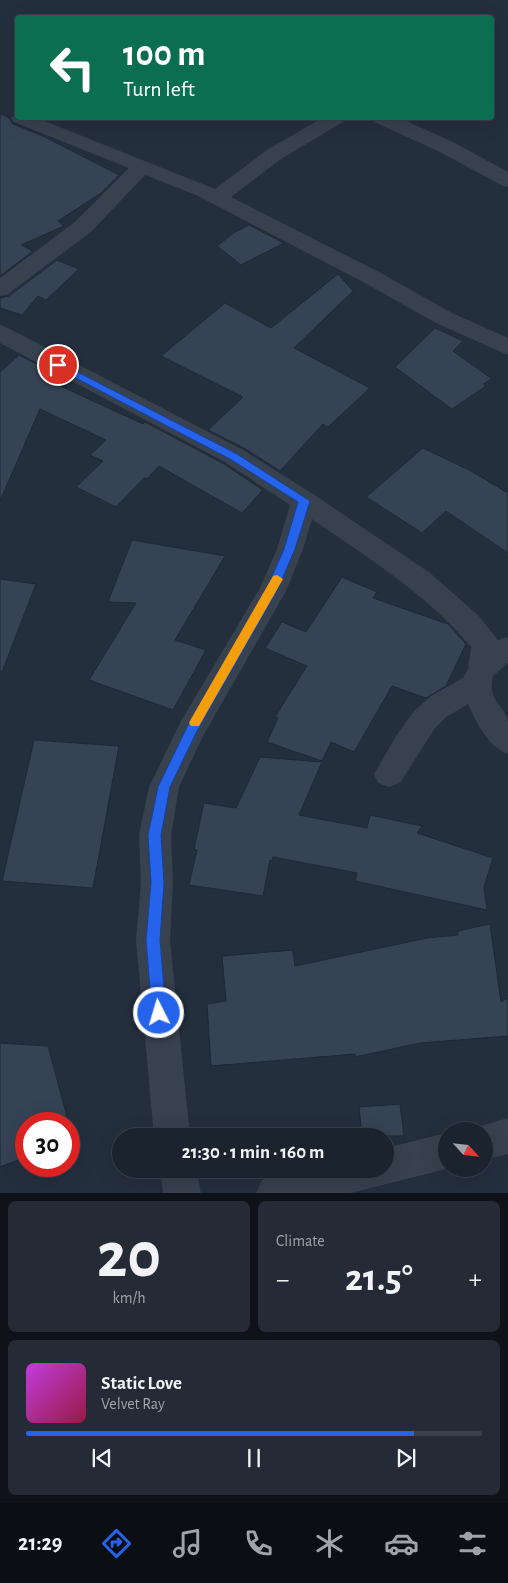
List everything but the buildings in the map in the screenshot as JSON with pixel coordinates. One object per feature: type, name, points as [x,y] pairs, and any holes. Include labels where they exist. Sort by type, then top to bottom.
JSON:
[{"type":"street","points":[[0,108],[15,115]]},
{"type":"street","points":[[27,120],[217,198],[371,277],[444,318],[504,342]]},
{"type":"street","points":[[217,198],[276,152],[332,120]]},
{"type":"street","points":[[386,120],[473,160],[508,181]]},
{"type":"street","points":[[0,289],[82,227],[142,166]]},
{"type":"street","points":[[0,333],[234,456],[420,580],[468,623],[486,644],[480,677],[480,702],[508,741]]},
{"type":"street","points":[[171,1128],[153,940],[157,883],[155,835],[164,787],[191,730],[272,591],[290,549],[304,501]]},
{"type":"street","points":[[389,774],[430,713],[480,677],[508,648]]},
{"type":"street","points":[[493,1140],[508,1136]]},
{"type":"street","points":[[394,1164],[438,1153]]},
{"type":"street","points":[[180,1178],[182,1193]]},
{"type":"street","points":[[274,1193],[336,1178]]},
{"type":"slow traffic","points":[[195,723],[272,591],[277,579]]},
{"type":"route","points":[[58,365],[234,456],[304,501],[290,549],[272,591],[191,730],[164,787],[155,835],[157,883],[153,940],[159,1013]]}]
